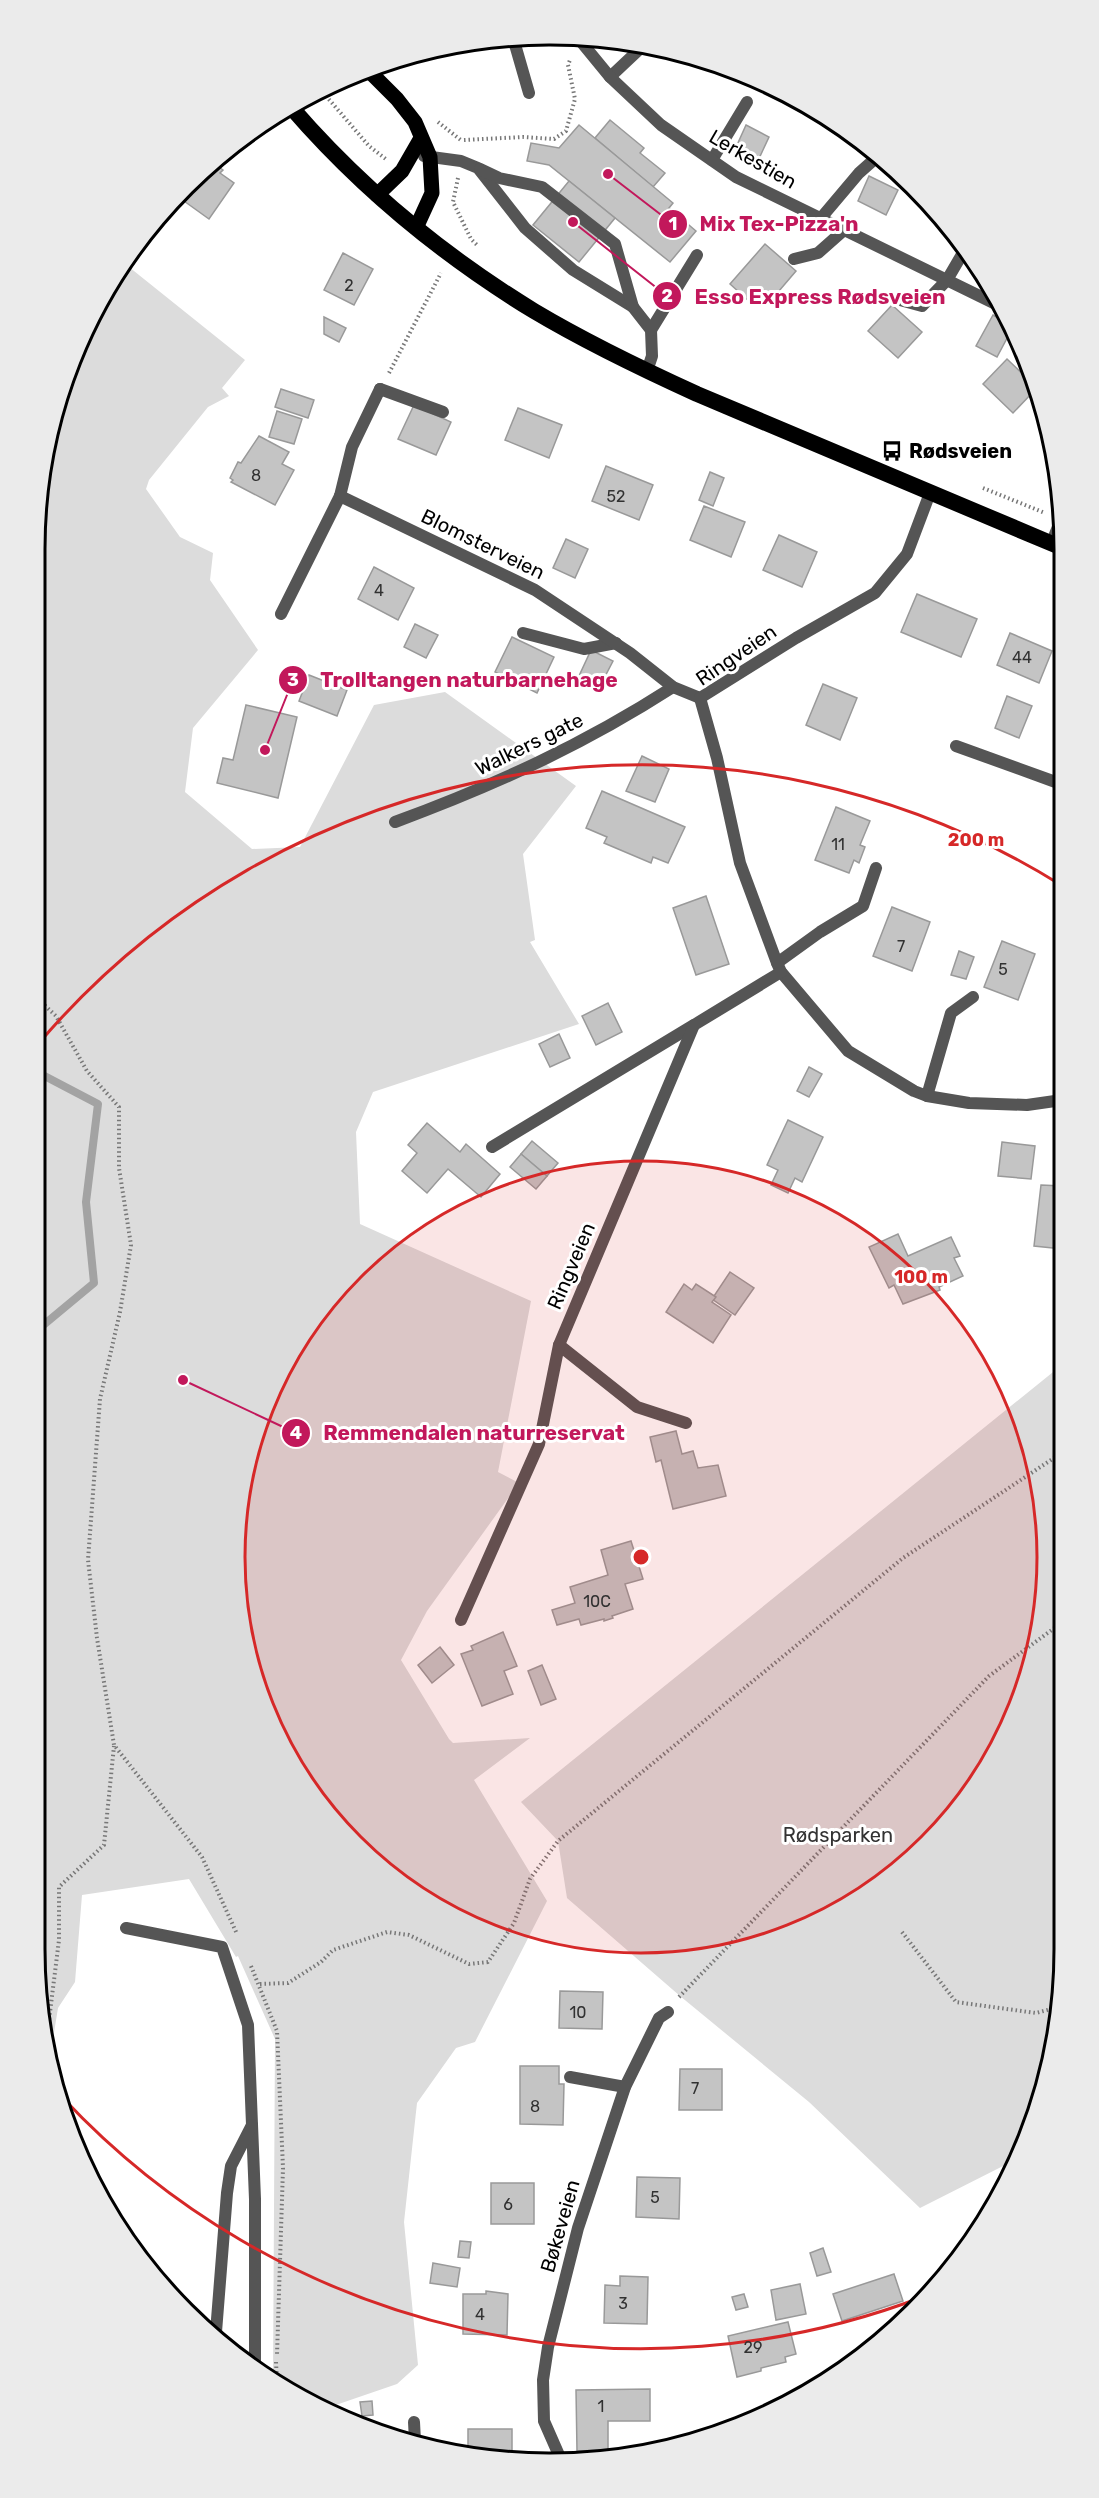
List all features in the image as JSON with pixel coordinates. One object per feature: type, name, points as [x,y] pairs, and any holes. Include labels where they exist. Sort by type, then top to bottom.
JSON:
[{"type":"highway","points":[[297,113],[336,156],[416,228],[535,311],[647,371],[1054,545]]},
{"type":"main road","points":[[374,77],[415,122],[430,157],[432,193],[416,228]]},
{"type":"main road","points":[[377,195],[402,171],[421,138]]},
{"type":"street","points":[[515,46],[529,93]]},
{"type":"street","name":"Lerkestien","points":[[584,46],[610,76],[660,126],[736,177],[988,300]]},
{"type":"street","points":[[610,76],[636,53]]},
{"type":"street","points":[[712,160],[747,102]]},
{"type":"street","points":[[411,154],[461,161],[499,178],[542,187],[615,244],[633,307]]},
{"type":"street","points":[[821,218],[859,173],[872,162]]},
{"type":"street","points":[[478,168],[525,228],[573,270],[633,307],[651,330]]},
{"type":"street","points":[[794,259],[818,253],[844,230]]},
{"type":"street","points":[[647,371],[652,356],[651,330],[697,255]]},
{"type":"street","points":[[889,297],[922,306],[947,280],[961,257]]},
{"type":"street","points":[[281,614],[340,496],[352,447],[380,389],[443,412]]},
{"type":"street","name":"Ringveien","points":[[930,493],[907,554],[875,593],[796,638],[700,698],[740,863],[779,968],[848,1051],[914,1091],[927,1095],[969,1102],[1027,1105],[1054,1101]]},
{"type":"street","name":"Blomsterveien","points":[[340,496],[535,590],[616,643],[673,687],[700,698]]},
{"type":"street","points":[[523,633],[584,649],[616,643]]},
{"type":"street","name":"Walkers gate","points":[[395,822],[535,766],[604,729],[673,687]]},
{"type":"street","points":[[956,746],[1054,781]]},
{"type":"street","points":[[492,1147],[694,1025],[779,968],[820,932],[863,906],[876,868]]},
{"type":"street","points":[[927,1095],[951,1013],[973,997]]},
{"type":"street","name":"Ringveien","points":[[461,1620],[539,1444],[559,1345],[694,1025]]},
{"type":"street","points":[[559,1345],[637,1407],[686,1423]]},
{"type":"street","points":[[126,1928],[222,1947],[248,2025],[253,2124],[255,2358]]},
{"type":"street","name":"Bøkeveien","points":[[558,2453],[544,2421],[542,2392],[545,2362],[578,2228],[625,2087],[659,2018],[668,2012]]},
{"type":"street","points":[[570,2078],[625,2087]]},
{"type":"street","points":[[216,2327],[231,2166],[253,2124]]},
{"type":"street","points":[[414,2421],[415,2435]]},
{"type":"path","points":[[463,140],[523,136],[554,139],[566,131],[575,99],[568,65],[575,46]]},
{"type":"path","points":[[327,97],[369,146]]},
{"type":"path","points":[[453,202],[471,239],[478,246]]},
{"type":"path","points":[[380,389],[452,255]]},
{"type":"path","points":[[977,486],[1053,517]]},
{"type":"path","points":[[45,1006],[56,1016],[87,1071],[119,1107],[119,1168],[130,1245],[120,1312],[100,1400],[88,1560],[97,1638],[114,1745],[104,1845],[59,1887],[59,1940],[49,2016]]},
{"type":"path","points":[[259,1984],[288,1983],[321,1962],[333,1950],[387,1932],[409,1935],[469,1964],[488,1962],[514,1923],[530,1879],[558,1841],[903,1558],[1054,1458]]},
{"type":"path","points":[[668,2012],[680,1996],[989,1676],[1054,1628]]},
{"type":"path","points":[[114,1745],[202,1857],[240,1941]]},
{"type":"path","points":[[902,1932],[956,2002],[1036,2013],[1050,2009]]},
{"type":"path","points":[[250,1962],[278,2031],[283,2168],[277,2373]]},
{"type":"green space","points":[[131,268],[245,360],[222,388],[229,396],[208,407],[149,480],[146,489],[180,537],[213,553],[210,580],[258,650],[193,728],[185,792],[252,849],[300,847],[374,705],[445,692],[576,786],[523,854],[535,940],[530,942],[579,1024],[373,1092],[356,1132],[360,1224],[531,1301],[498,1472],[519,1483],[427,1611],[401,1660],[453,1743],[530,1738],[474,1780],[547,1901],[475,2042],[456,2048],[417,2103],[404,2222],[418,2365],[397,2384],[335,2405],[273,2370],[275,2039],[238,1956],[236,1957],[189,1879],[82,1895],[75,1982],[58,2008],[53,2037],[49,2014],[45,1948],[46,517],[55,451],[72,387],[97,326]]},
{"type":"green space","name":"Rødsparken","points":[[1054,1371],[1053,1981],[1050,2014],[1037,2079],[1016,2142],[1005,2165],[920,2208],[809,2102],[680,1996],[567,1898],[558,1841],[521,1802]]},
{"type":"building","points":[[610,120],[644,148],[640,153],[665,173],[653,187],[595,138]]},
{"type":"building","points":[[579,125],[673,203],[669,208],[696,231],[670,262],[549,165],[527,161],[531,143],[559,148]]},
{"type":"building","points":[[746,125],[769,137],[756,165],[733,154]]},
{"type":"building","points":[[220,168],[223,170],[220,173],[234,183],[209,219],[185,202]]},
{"type":"building","points":[[869,176],[898,190],[886,215],[858,201]]},
{"type":"building","points":[[569,181],[615,218],[579,262],[533,225]]},
{"type":"building","points":[[765,244],[796,271],[773,298],[762,289],[750,302],[730,284]]},
{"type":"building","points":[[343,253],[373,269],[354,305],[324,290]]},
{"type":"building","points":[[892,305],[922,332],[898,358],[868,331]]},
{"type":"building","points":[[993,315],[997,318],[1007,338],[997,357],[976,346]]},
{"type":"building","points":[[324,317],[346,328],[339,342],[324,334]]},
{"type":"building","points":[[1007,359],[1022,374],[1030,396],[1013,413],[983,384]]},
{"type":"building","points":[[281,389],[314,400],[308,418],[275,407]]},
{"type":"building","points":[[414,405],[451,422],[436,455],[398,439]]},
{"type":"building","points":[[518,408],[562,425],[549,458],[505,440]]},
{"type":"building","points":[[277,411],[302,419],[294,444],[269,437]]},
{"type":"building","points":[[259,436],[289,452],[282,464],[294,470],[275,505],[231,482],[233,480],[230,478],[238,462],[241,463]]},
{"type":"building","points":[[606,466],[653,485],[639,520],[592,501]]},
{"type":"building","points":[[710,472],[724,478],[713,506],[699,500]]},
{"type":"building","points":[[704,506],[745,522],[731,557],[690,540]]},
{"type":"building","points":[[779,535],[817,552],[802,587],[763,570]]},
{"type":"building","points":[[566,539],[588,549],[575,578],[553,568]]},
{"type":"building","points":[[374,567],[414,588],[398,620],[358,599]]},
{"type":"building","points":[[917,594],[977,619],[961,657],[901,632]]},
{"type":"building","points":[[415,624],[438,635],[426,658],[404,647]]},
{"type":"building","points":[[1010,633],[1052,651],[1039,683],[997,665]]},
{"type":"building","points":[[512,637],[554,657],[537,693],[495,672]]},
{"type":"building","points":[[591,650],[613,661],[600,686],[579,676]]},
{"type":"building","points":[[309,675],[347,690],[337,716],[299,701]]},
{"type":"building","points":[[823,684],[857,698],[840,740],[806,725]]},
{"type":"building","points":[[1007,696],[1032,706],[1019,738],[995,728]]},
{"type":"building","points":[[246,705],[297,717],[278,798],[217,783],[223,758],[233,760]]},
{"type":"building","points":[[642,756],[669,769],[655,802],[626,791]]},
{"type":"building","points":[[602,791],[685,827],[668,863],[653,857],[651,863],[604,843],[607,837],[586,828]]},
{"type":"building","points":[[836,807],[870,821],[860,845],[865,847],[859,863],[854,860],[849,873],[815,860]]},
{"type":"building","points":[[706,896],[729,964],[696,975],[673,908]]},
{"type":"building","points":[[892,907],[930,922],[912,971],[873,956]]},
{"type":"building","points":[[1002,941],[1035,954],[1018,1000],[984,987]]},
{"type":"building","points":[[959,951],[974,957],[966,979],[951,975]]},
{"type":"building","points":[[608,1003],[622,1032],[596,1045],[582,1016]]},
{"type":"building","points":[[559,1034],[570,1058],[550,1067],[539,1044]]},
{"type":"building","points":[[809,1067],[822,1074],[809,1097],[797,1091]]},
{"type":"building","points":[[788,1120],[823,1137],[802,1182],[795,1178],[788,1193],[771,1185],[778,1170],[767,1165]]},
{"type":"building","points":[[427,1123],[460,1152],[466,1144],[500,1174],[481,1197],[448,1169],[427,1193],[402,1171],[417,1153],[408,1145]]},
{"type":"building","points":[[532,1141],[558,1163],[547,1176],[521,1154]]},
{"type":"building","points":[[1002,1142],[1035,1146],[1031,1179],[998,1176]]},
{"type":"building","points":[[521,1154],[547,1176],[536,1189],[510,1167]]},
{"type":"building","points":[[1041,1185],[1054,1186],[1054,1248],[1034,1246]]},
{"type":"building","points":[[898,1234],[908,1256],[951,1237],[960,1256],[954,1258],[963,1276],[939,1287],[940,1290],[903,1304],[894,1285],[889,1288],[869,1247]]},
{"type":"building","points":[[730,1272],[754,1288],[735,1315],[712,1299]]},
{"type":"building","points":[[684,1284],[692,1290],[696,1284],[716,1297],[712,1302],[731,1315],[713,1343],[666,1312]]},
{"type":"building","points":[[676,1431],[682,1454],[693,1451],[698,1468],[718,1465],[726,1496],[673,1509],[661,1460],[656,1462],[650,1437]]},
{"type":"building","points":[[631,1541],[643,1579],[625,1584],[633,1609],[604,1621],[604,1619],[581,1625],[579,1619],[557,1625],[552,1610],[575,1603],[570,1587],[608,1575],[601,1550]]},
{"type":"building","points":[[503,1632],[517,1666],[504,1671],[513,1694],[482,1706],[461,1654],[473,1650],[471,1646]]},
{"type":"building","points":[[440,1647],[454,1665],[432,1683],[418,1665]]},
{"type":"building","points":[[542,1665],[556,1699],[541,1705],[528,1671]]},
{"type":"building","points":[[560,1991],[603,1992],[602,2029],[559,2028]]},
{"type":"building","points":[[520,2066],[559,2066],[559,2084],[564,2084],[563,2125],[520,2124]]},
{"type":"building","points":[[680,2069],[722,2069],[722,2110],[679,2110]]},
{"type":"building","points":[[637,2177],[680,2178],[679,2219],[636,2217]]},
{"type":"building","points":[[491,2183],[534,2183],[534,2224],[491,2224]]},
{"type":"building","points":[[460,2241],[471,2242],[469,2258],[458,2257]]},
{"type":"building","points":[[823,2248],[831,2272],[817,2276],[810,2253]]},
{"type":"building","points":[[433,2263],[460,2268],[457,2287],[430,2283]]},
{"type":"building","points":[[894,2274],[903,2301],[842,2321],[833,2294]]},
{"type":"building","points":[[620,2276],[648,2277],[647,2324],[604,2323],[605,2285],[620,2286]]},
{"type":"building","points":[[800,2284],[806,2314],[776,2320],[771,2290]]},
{"type":"building","points":[[486,2291],[508,2294],[507,2335],[463,2334],[463,2294],[486,2294]]},
{"type":"building","points":[[744,2294],[748,2307],[736,2310],[732,2297]]},
{"type":"building","points":[[788,2322],[796,2354],[785,2357],[786,2362],[737,2377],[728,2336]]},
{"type":"building","points":[[650,2389],[650,2421],[608,2421],[608,2450],[577,2451],[576,2390]]},
{"type":"building","points":[[372,2401],[373,2415],[362,2416],[360,2402]]},
{"type":"building","points":[[468,2429],[512,2429],[512,2452],[468,2446]]},
{"type":"waterway","points":[[45,1076],[98,1104],[86,1202],[94,1283],[45,1324]]},
{"type":"place","name":"Mix Tex-Pizza'n","points":[[608,174]]},
{"type":"place","name":"Esso Express Rødsveien","points":[[573,222]]},
{"type":"place","name":"Rødsveien","points":[[892,451]]},
{"type":"place","name":"Trolltangen naturbarnehage","points":[[265,750]]},
{"type":"place","name":"Remmendalen naturreservat","points":[[183,1380]]}]
